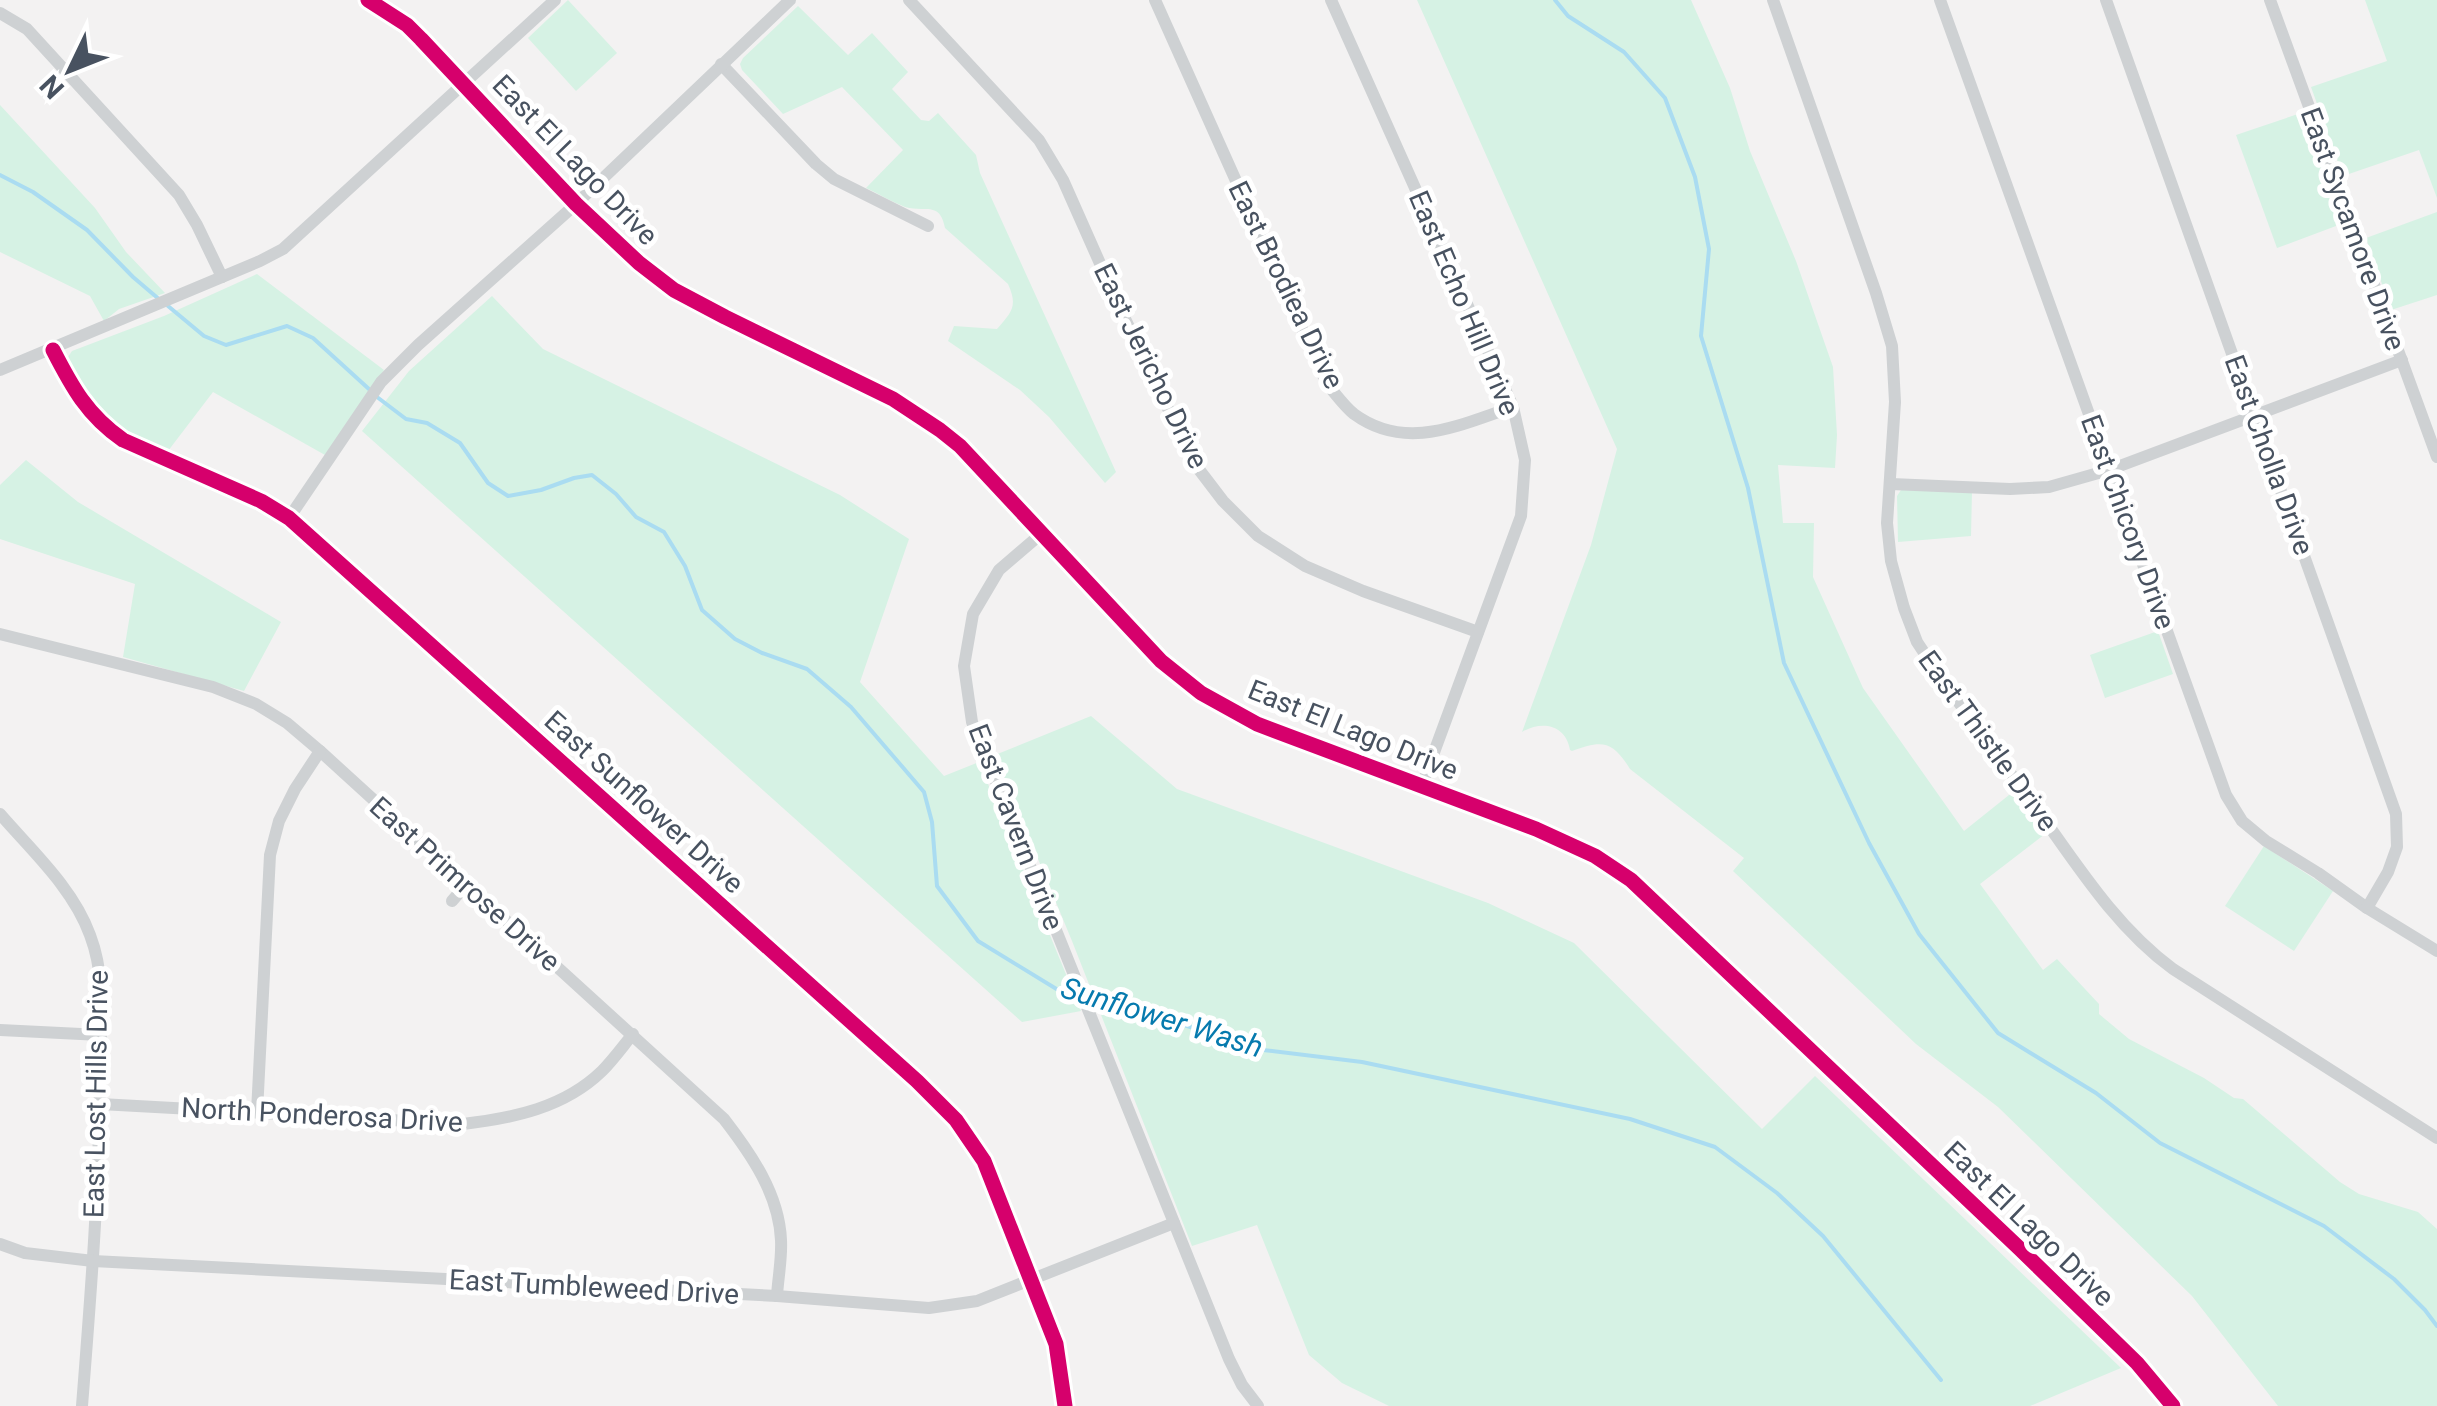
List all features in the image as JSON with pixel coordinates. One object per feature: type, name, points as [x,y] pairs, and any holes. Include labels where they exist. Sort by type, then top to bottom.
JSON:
[{"type":"street","name":"East El Lago Drive","points":[[368,0],[407,25],[576,204],[674,290],[893,399],[960,446],[1160,661],[1201,694],[1257,724],[1566,842],[1631,880],[2019,1248],[2137,1363],[2172,1406]]},
{"type":"street","points":[[0,370],[260,261],[290,244],[555,0]]},
{"type":"street","points":[[289,518],[381,382],[576,204],[790,0]]},
{"type":"street","name":"East Jericho Drive","points":[[909,0],[1039,140],[1063,180],[1194,463],[1223,501],[1258,536],[1305,566],[1478,632]]},
{"type":"street","name":"East Brodiea Drive","points":[[1154,0],[1327,384],[1352,413],[1386,431],[1414,435],[1439,431],[1513,406]]},
{"type":"street","name":"East Echo Hill Drive","points":[[1331,0],[1513,406],[1525,460],[1521,516],[1422,785]]},
{"type":"street","name":"East Thistle Drive","points":[[1772,0],[1892,346],[1896,402],[1887,524],[1891,561],[1917,642],[2073,859],[2146,950],[2437,1138]]},
{"type":"street","name":"East Chicory Drive","points":[[1940,0],[2226,796],[2242,821],[2266,841],[2437,950]]},
{"type":"street","name":"East Cholla Drive","points":[[2106,0],[2396,814],[2397,847],[2388,872],[2366,908]]},
{"type":"street","name":"East Sycamore Drive","points":[[2270,0],[2437,457]]},
{"type":"street","points":[[0,14],[27,29],[167,181],[197,225],[222,277]]},
{"type":"street","points":[[721,64],[834,179],[928,226]]},
{"type":"street","name":"East Sunflower Drive","points":[[52,350],[72,387],[106,428],[123,440],[261,501],[289,518],[956,1120],[984,1162],[1056,1344],[1065,1406]]},
{"type":"street","points":[[1891,484],[2049,487],[2109,470],[2402,360]]},
{"type":"street","name":"East Cavern Drive","points":[[1040,534],[999,570],[973,614],[964,666],[972,722],[1229,1359],[1242,1386],[1258,1406]]},
{"type":"street","name":"East Primrose Drive","points":[[0,634],[213,686],[256,704],[287,723],[320,751],[724,1119],[752,1156],[772,1199],[781,1238],[777,1296]]},
{"type":"street","points":[[258,1112],[270,855],[279,821],[320,751]]},
{"type":"street","name":"East Lost Hills Drive","points":[[0,814],[74,903],[89,931],[102,988],[93,1261],[82,1406]]},
{"type":"street","points":[[452,901],[466,886]]},
{"type":"street","points":[[0,1030],[100,1035]]},
{"type":"street","name":"North Ponderosa Drive","points":[[100,1104],[463,1124],[512,1118],[580,1089],[602,1071],[633,1034]]},
{"type":"street","name":"East Tumbleweed Drive","points":[[0,1244],[25,1253],[93,1261],[777,1296],[929,1308],[977,1301],[1174,1223]]},
{"type":"green space","points":[[568,0],[617,53],[576,91],[528,38]]},
{"type":"green space","points":[[1417,0],[1691,0],[1730,88],[1750,151],[1796,261],[1833,367],[1835,468],[1778,465],[1783,523],[1814,523],[1813,577],[1863,688],[1964,831],[2014,791],[2045,834],[1980,884],[2043,970],[2057,959],[2099,1004],[2099,1014],[2129,1039],[2234,1098],[2243,1099],[2359,1194],[2418,1212],[2437,1229],[2437,1406],[2278,1406],[2192,1296],[1998,1107],[1916,1044],[1733,871],[1744,858],[1630,769],[1612,748],[1599,744],[1572,751],[1564,735],[1552,727],[1537,726],[1522,732],[1591,545],[1617,449]]},
{"type":"green space","points":[[2365,0],[2437,0],[2437,198],[2419,150],[2343,176],[2311,87],[2387,61]]},
{"type":"green space","points":[[798,6],[848,55],[872,33],[908,72],[892,89],[921,120],[929,121],[938,113],[976,155],[980,173],[1116,472],[1105,483],[1049,417],[1020,390],[948,341],[954,326],[997,329],[1010,313],[1013,298],[1008,284],[945,228],[935,211],[905,207],[866,188],[903,150],[842,87],[783,114],[742,70],[743,58]]},
{"type":"green space","points":[[0,105],[95,208],[126,252],[165,293],[119,309],[104,321],[90,296],[0,252]]},
{"type":"green space","points":[[2304,112],[2344,223],[2277,248],[2236,135]]},
{"type":"green space","points":[[2437,212],[2437,295],[2391,310],[2366,238]]},
{"type":"green space","points":[[257,274],[384,370],[325,455],[213,392],[168,451],[108,418],[76,381],[68,363],[72,351],[164,316]]},
{"type":"green space","points":[[492,296],[543,349],[840,495],[909,539],[860,682],[944,776],[979,762],[1081,1011],[1022,1022],[362,431],[409,371]]},
{"type":"green space","points":[[26,460],[78,502],[281,622],[244,691],[123,657],[135,584],[0,539],[0,485]]},
{"type":"green space","points":[[1901,490],[1972,491],[1971,536],[1898,542],[1897,496]]},
{"type":"green space","points":[[2158,631],[2173,674],[2105,698],[2090,655]]},
{"type":"green space","points":[[1091,716],[1177,789],[1488,903],[1574,943],[1762,1129],[1815,1076],[2121,1368],[2030,1406],[1389,1406],[1342,1383],[1309,1355],[1257,1225],[1192,1246],[995,755]]},
{"type":"green space","points":[[2264,846],[2333,891],[2294,951],[2225,906]]},
{"type":"waterway","points":[[1555,0],[1568,16],[1624,52],[1665,98],[1695,177],[1709,249],[1701,336],[1748,488],[1784,663],[1869,843],[1919,934],[1998,1033],[2096,1093],[2160,1143],[2324,1226],[2394,1279],[2437,1326]]},
{"type":"waterway","name":"Sunflower Wash","points":[[0,175],[33,192],[87,230],[160,300]]},
{"type":"waterway","name":"Sunflower Wash","points":[[168,306],[204,336],[226,345],[287,326],[313,338],[370,390]]},
{"type":"waterway","name":"Sunflower Wash","points":[[377,397],[406,419],[427,423],[460,443],[488,483],[508,496],[592,475],[636,517],[664,532],[685,566],[702,610],[735,639],[807,669],[851,707],[924,792],[932,822],[937,886],[978,941],[1063,993],[1080,997]]},
{"type":"waterway","name":"Sunflower Wash","points":[[1090,999],[1263,1050],[1362,1062],[1630,1119],[1715,1147],[1777,1193],[1823,1236],[1941,1380]]},
{"type":"cycle path","points":[[368,0],[407,25],[576,204],[674,290],[893,399],[960,446],[1161,661],[1201,693],[1257,724],[1536,829],[1595,856],[1631,880],[2019,1248],[2137,1363],[2173,1406]]},
{"type":"cycle path","points":[[53,350],[82,400],[123,440],[261,501],[289,518],[956,1120],[984,1161],[1056,1344],[1065,1406]]}]
